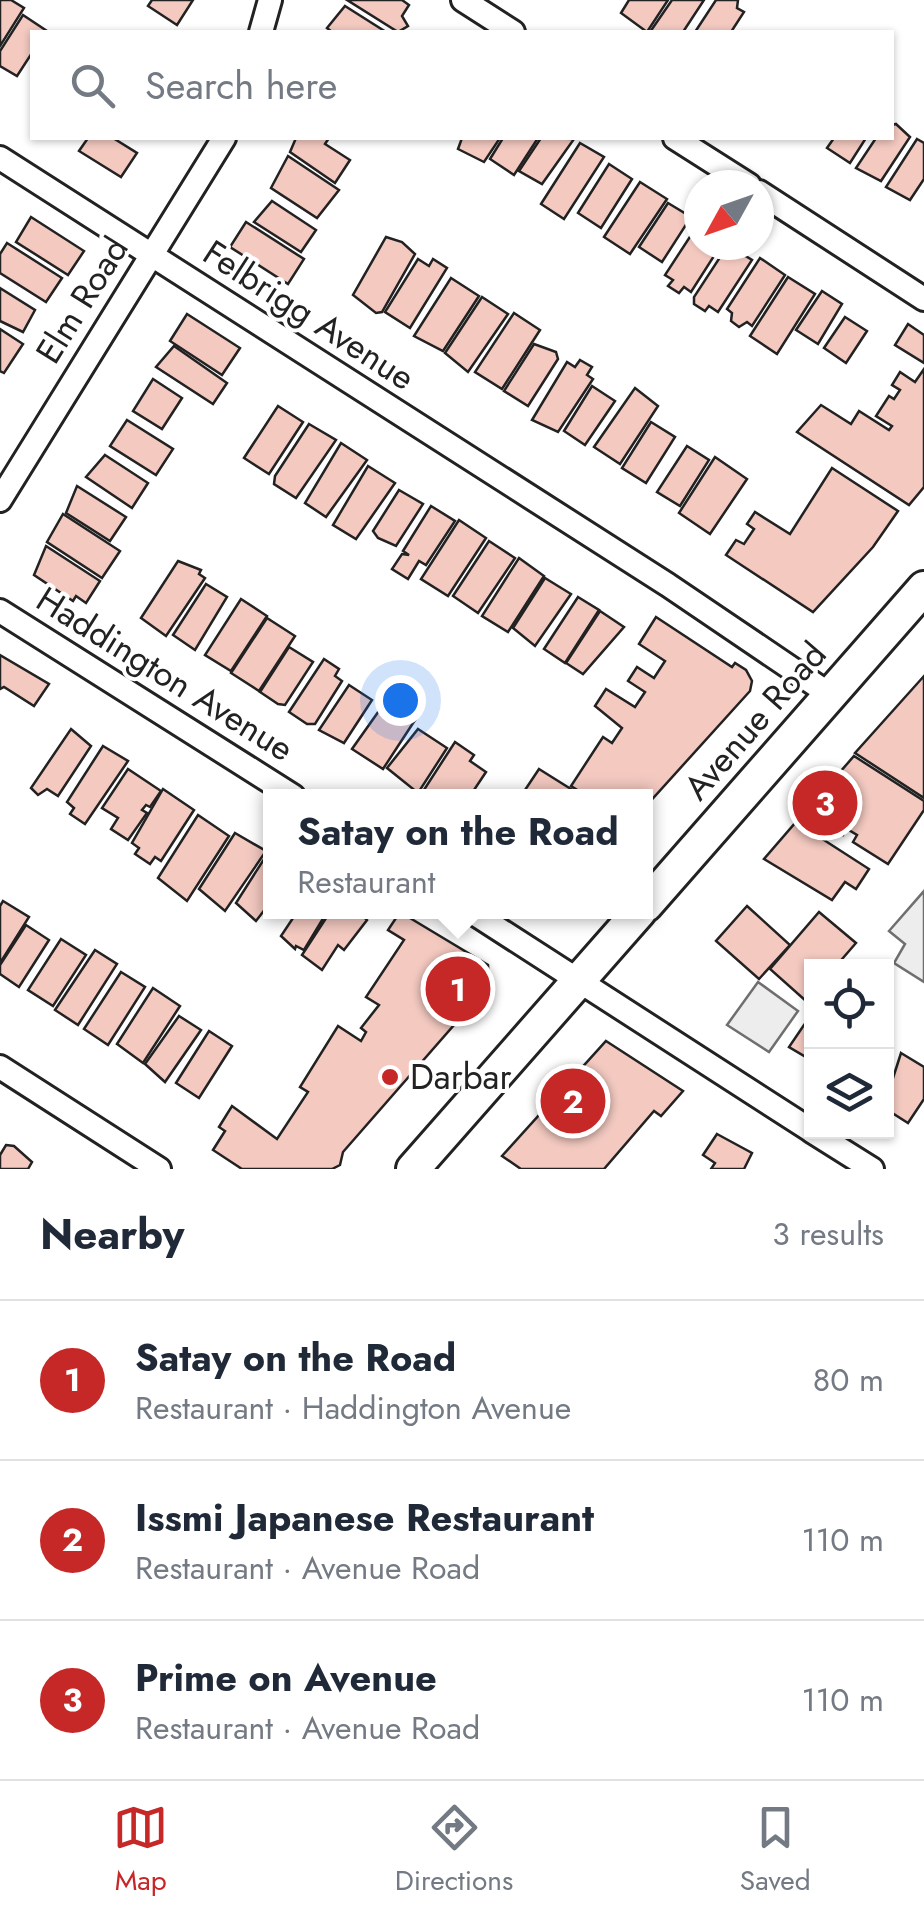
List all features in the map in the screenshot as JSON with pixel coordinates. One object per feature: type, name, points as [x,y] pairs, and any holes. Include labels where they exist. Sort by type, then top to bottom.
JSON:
[{"type":"main road","name":"Avenue Road","points":[[653,897],[924,588]]},
{"type":"main road","points":[[413,1169],[634,919]]},
{"type":"street","points":[[262,30],[270,0]]},
{"type":"street","points":[[463,0],[510,30]]},
{"type":"street","name":"Elm Road","points":[[0,500],[223,140]]},
{"type":"street","points":[[678,140],[725,170]]},
{"type":"street","name":"Felbrigg Avenue","points":[[0,158],[668,585],[832,696]]},
{"type":"street","points":[[774,202],[924,298]]},
{"type":"street","name":"Haddington Avenue","points":[[0,611],[281,789]]},
{"type":"street","points":[[483,919],[804,1126]]},
{"type":"street","points":[[0,1068],[159,1169]]},
{"type":"street","points":[[825,1139],[872,1169]]},
{"type":"shaded area","points":[[924,891],[924,982],[894,963],[905,944],[889,931]]},
{"type":"shaded area","points":[[758,982],[798,1011],[769,1052],[727,1025]]},
{"type":"building","points":[[0,0],[11,0],[24,8],[0,46]]},
{"type":"building","points":[[152,0],[193,0],[177,25],[148,6]]},
{"type":"building","points":[[347,0],[402,0],[409,5],[402,16],[408,26],[395,30]]},
{"type":"building","points":[[629,0],[668,0],[648,30],[621,13]]},
{"type":"building","points":[[672,0],[704,0],[684,30],[651,30]]},
{"type":"building","points":[[716,0],[738,0],[737,8],[744,12],[732,30],[696,30]]},
{"type":"building","points":[[345,6],[383,30],[330,30],[327,28]]},
{"type":"building","points":[[23,15],[46,30],[30,30],[30,56],[17,76],[0,66],[0,51]]},
{"type":"building","points":[[894,124],[910,137],[881,181],[856,168],[875,140],[894,140]]},
{"type":"building","points":[[917,139],[924,143],[924,179],[910,200],[886,187]]},
{"type":"building","points":[[87,140],[116,140],[137,153],[121,177],[79,151]]},
{"type":"building","points":[[295,140],[328,140],[325,144],[350,160],[335,183],[290,152]]},
{"type":"building","points":[[461,140],[499,140],[484,162],[458,149]]},
{"type":"building","points":[[502,140],[537,140],[514,175],[490,159]]},
{"type":"building","points":[[540,140],[573,140],[542,184],[519,171]]},
{"type":"building","points":[[833,140],[865,140],[850,163],[827,148]]},
{"type":"building","points":[[580,143],[604,157],[564,219],[541,204]]},
{"type":"building","points":[[288,156],[339,190],[317,218],[271,188]]},
{"type":"building","points":[[609,164],[632,179],[601,228],[578,213]]},
{"type":"building","points":[[640,182],[667,199],[630,254],[604,237]]},
{"type":"building","points":[[272,201],[316,230],[301,252],[254,222]]},
{"type":"building","points":[[668,203],[684,213],[684,228],[662,262],[639,247]]},
{"type":"building","points":[[31,217],[84,251],[68,275],[16,242]]},
{"type":"building","points":[[246,222],[304,259],[288,284],[230,247]]},
{"type":"building","points":[[386,237],[402,242],[415,254],[382,312],[376,313],[353,295]]},
{"type":"building","points":[[7,243],[62,278],[46,302],[0,273],[0,254]]},
{"type":"building","points":[[684,246],[684,260],[711,260],[691,292],[684,287],[679,293],[668,286],[673,280],[665,275]]},
{"type":"building","points":[[418,259],[429,266],[433,259],[447,268],[410,328],[385,312]]},
{"type":"building","points":[[718,260],[752,260],[718,312],[709,306],[705,311],[694,304],[694,297]]},
{"type":"building","points":[[759,260],[785,275],[752,326],[747,322],[739,327],[731,321],[732,313],[727,309]]},
{"type":"building","points":[[788,277],[815,294],[777,354],[750,336]]},
{"type":"building","points":[[451,278],[479,296],[443,351],[414,336]]},
{"type":"building","points":[[0,288],[35,310],[23,332],[0,321]]},
{"type":"building","points":[[822,291],[842,304],[818,344],[796,330]]},
{"type":"building","points":[[482,297],[508,314],[468,372],[445,353]]},
{"type":"building","points":[[514,313],[540,330],[502,389],[475,372]]},
{"type":"building","points":[[187,314],[240,348],[222,375],[170,341]]},
{"type":"building","points":[[845,317],[867,331],[846,363],[824,348]]},
{"type":"building","points":[[908,324],[924,335],[924,363],[895,345]]},
{"type":"building","points":[[0,329],[23,344],[4,373],[0,371]]},
{"type":"building","points":[[534,344],[556,352],[558,359],[528,406],[504,391]]},
{"type":"building","points":[[174,346],[227,383],[213,404],[156,367]]},
{"type":"building","points":[[580,360],[592,367],[587,375],[593,379],[558,432],[532,420],[567,362],[575,367]]},
{"type":"building","points":[[924,369],[924,487],[909,505],[797,432],[821,405],[851,424],[859,411],[889,430],[892,426],[876,416],[889,396],[894,399],[900,390],[892,385],[900,372],[915,382]]},
{"type":"building","points":[[153,379],[182,398],[162,429],[133,411]]},
{"type":"building","points":[[592,386],[615,401],[585,445],[564,431]]},
{"type":"building","points":[[635,388],[658,406],[620,464],[594,447]]},
{"type":"building","points":[[278,406],[303,422],[269,474],[244,458]]},
{"type":"building","points":[[127,420],[173,449],[156,475],[110,446]]},
{"type":"building","points":[[651,422],[675,437],[646,483],[622,468]]},
{"type":"building","points":[[309,424],[336,440],[296,498],[274,484],[275,476]]},
{"type":"building","points":[[341,443],[367,460],[326,517],[305,503]]},
{"type":"building","points":[[687,446],[709,460],[680,506],[657,492]]},
{"type":"building","points":[[105,455],[148,483],[132,508],[86,477]]},
{"type":"building","points":[[715,457],[747,479],[710,534],[679,513]]},
{"type":"building","points":[[368,466],[395,483],[356,539],[333,525]]},
{"type":"building","points":[[832,468],[898,511],[873,547],[813,612],[726,555],[736,540],[744,544],[754,529],[747,524],[755,512],[790,534]]},
{"type":"building","points":[[77,486],[126,517],[110,541],[66,513]]},
{"type":"building","points":[[399,490],[423,504],[396,546],[378,538],[373,531]]},
{"type":"building","points":[[431,506],[455,521],[426,565],[419,561],[408,579],[392,569],[402,554],[409,555],[403,551]]},
{"type":"building","points":[[63,514],[120,551],[102,578],[47,542]]},
{"type":"building","points":[[459,520],[486,538],[448,596],[421,579]]},
{"type":"building","points":[[489,541],[515,558],[478,613],[453,596]]},
{"type":"building","points":[[46,546],[100,581],[86,603],[76,596],[73,601],[34,575]]},
{"type":"building","points":[[519,558],[544,576],[508,632],[482,616]]},
{"type":"building","points":[[178,561],[201,570],[199,574],[205,578],[166,636],[141,618]]},
{"type":"building","points":[[545,578],[571,594],[535,646],[513,628]]},
{"type":"building","points":[[206,584],[227,597],[195,650],[173,635]]},
{"type":"building","points":[[578,597],[599,610],[565,663],[544,649]]},
{"type":"building","points":[[241,599],[267,616],[231,671],[205,655]]},
{"type":"building","points":[[600,611],[624,627],[583,674],[566,663]]},
{"type":"building","points":[[656,617],[732,667],[735,663],[746,670],[752,681],[750,691],[653,798],[653,789],[576,789],[571,786],[603,737],[612,743],[622,728],[595,706],[606,689],[635,707],[645,692],[628,681],[637,667],[654,678],[665,661],[639,644]]},
{"type":"building","points":[[267,618],[295,636],[259,691],[231,673]]},
{"type":"building","points":[[289,647],[313,662],[285,705],[260,692]]},
{"type":"building","points":[[0,655],[49,684],[34,706],[4,687],[0,689]]},
{"type":"building","points":[[324,659],[339,669],[335,676],[342,681],[315,724],[307,724],[289,712]]},
{"type":"building","points":[[924,676],[924,798],[855,753]]},
{"type":"building","points":[[349,685],[372,700],[344,743],[319,730]]},
{"type":"building","points":[[393,691],[408,701],[403,708],[417,717],[383,769],[352,749]]},
{"type":"building","points":[[71,729],[91,746],[58,796],[47,789],[38,795],[31,788]]},
{"type":"building","points":[[418,729],[447,748],[421,789],[413,789],[387,768]]},
{"type":"building","points":[[455,742],[474,755],[470,761],[486,772],[475,789],[425,789]]},
{"type":"building","points":[[103,746],[128,761],[85,824],[70,814],[74,808],[67,802]]},
{"type":"building","points":[[854,756],[924,801],[924,810],[888,864],[853,842],[857,835],[847,829],[843,835],[805,812]]},
{"type":"building","points":[[128,769],[161,791],[150,807],[146,805],[142,810],[147,813],[128,840],[111,829],[118,818],[102,808]]},
{"type":"building","points":[[539,769],[571,789],[526,789]]},
{"type":"building","points":[[163,789],[194,810],[161,861],[155,857],[150,864],[135,854],[139,848],[132,843]]},
{"type":"building","points":[[198,815],[229,836],[187,901],[158,878]]},
{"type":"building","points":[[796,822],[869,869],[856,889],[845,882],[832,900],[764,859]]},
{"type":"building","points":[[235,833],[263,849],[263,855],[225,911],[199,889]]},
{"type":"building","points":[[263,861],[263,912],[256,921],[236,903]]},
{"type":"building","points":[[3,901],[29,917],[0,963],[0,906]]},
{"type":"building","points":[[747,906],[790,945],[759,979],[716,941]]},
{"type":"building","points":[[819,912],[856,943],[842,959],[804,959],[804,999],[770,969]]},
{"type":"building","points":[[292,919],[323,919],[304,950],[296,946],[295,949],[281,936]]},
{"type":"building","points":[[325,919],[367,920],[344,950],[338,945],[322,970],[302,955]]},
{"type":"building","points":[[395,919],[412,919],[488,965],[489,985],[343,1152],[340,1165],[332,1169],[242,1169],[213,1150],[225,1131],[219,1127],[232,1106],[277,1139],[308,1092],[300,1087],[338,1026],[361,1041],[366,1032],[361,1028],[379,1005],[366,997],[404,940],[388,930]]},
{"type":"building","points":[[26,925],[49,940],[19,987],[0,974],[0,965]]},
{"type":"building","points":[[61,939],[86,955],[53,1006],[28,990]]},
{"type":"building","points":[[95,950],[117,964],[78,1025],[55,1010]]},
{"type":"building","points":[[121,972],[145,987],[108,1045],[84,1029]]},
{"type":"building","points":[[153,988],[180,1006],[143,1063],[117,1044]]},
{"type":"building","points":[[179,1016],[201,1030],[165,1082],[145,1064]]},
{"type":"building","points":[[804,1025],[804,1056],[789,1047]]},
{"type":"building","points":[[209,1031],[232,1046],[199,1098],[176,1083]]},
{"type":"building","points":[[606,1041],[683,1091],[661,1116],[654,1111],[604,1169],[521,1169],[502,1156]]},
{"type":"building","points":[[901,1053],[924,1067],[924,1099],[908,1123],[894,1114],[894,1075]]},
{"type":"building","points":[[717,1134],[752,1153],[744,1169],[711,1169],[715,1163],[703,1155]]},
{"type":"building","points":[[6,1145],[14,1146],[32,1162],[28,1169],[0,1169],[0,1155]]},
{"type":"place","name":"Prime on Avenue","points":[[825,803]]},
{"type":"place","name":"Satay on the Road","points":[[458,989]]},
{"type":"place","name":"Darbar","points":[[390,1077]]},
{"type":"place","name":"Issmi Japanese Restaurant","points":[[573,1101]]}]
